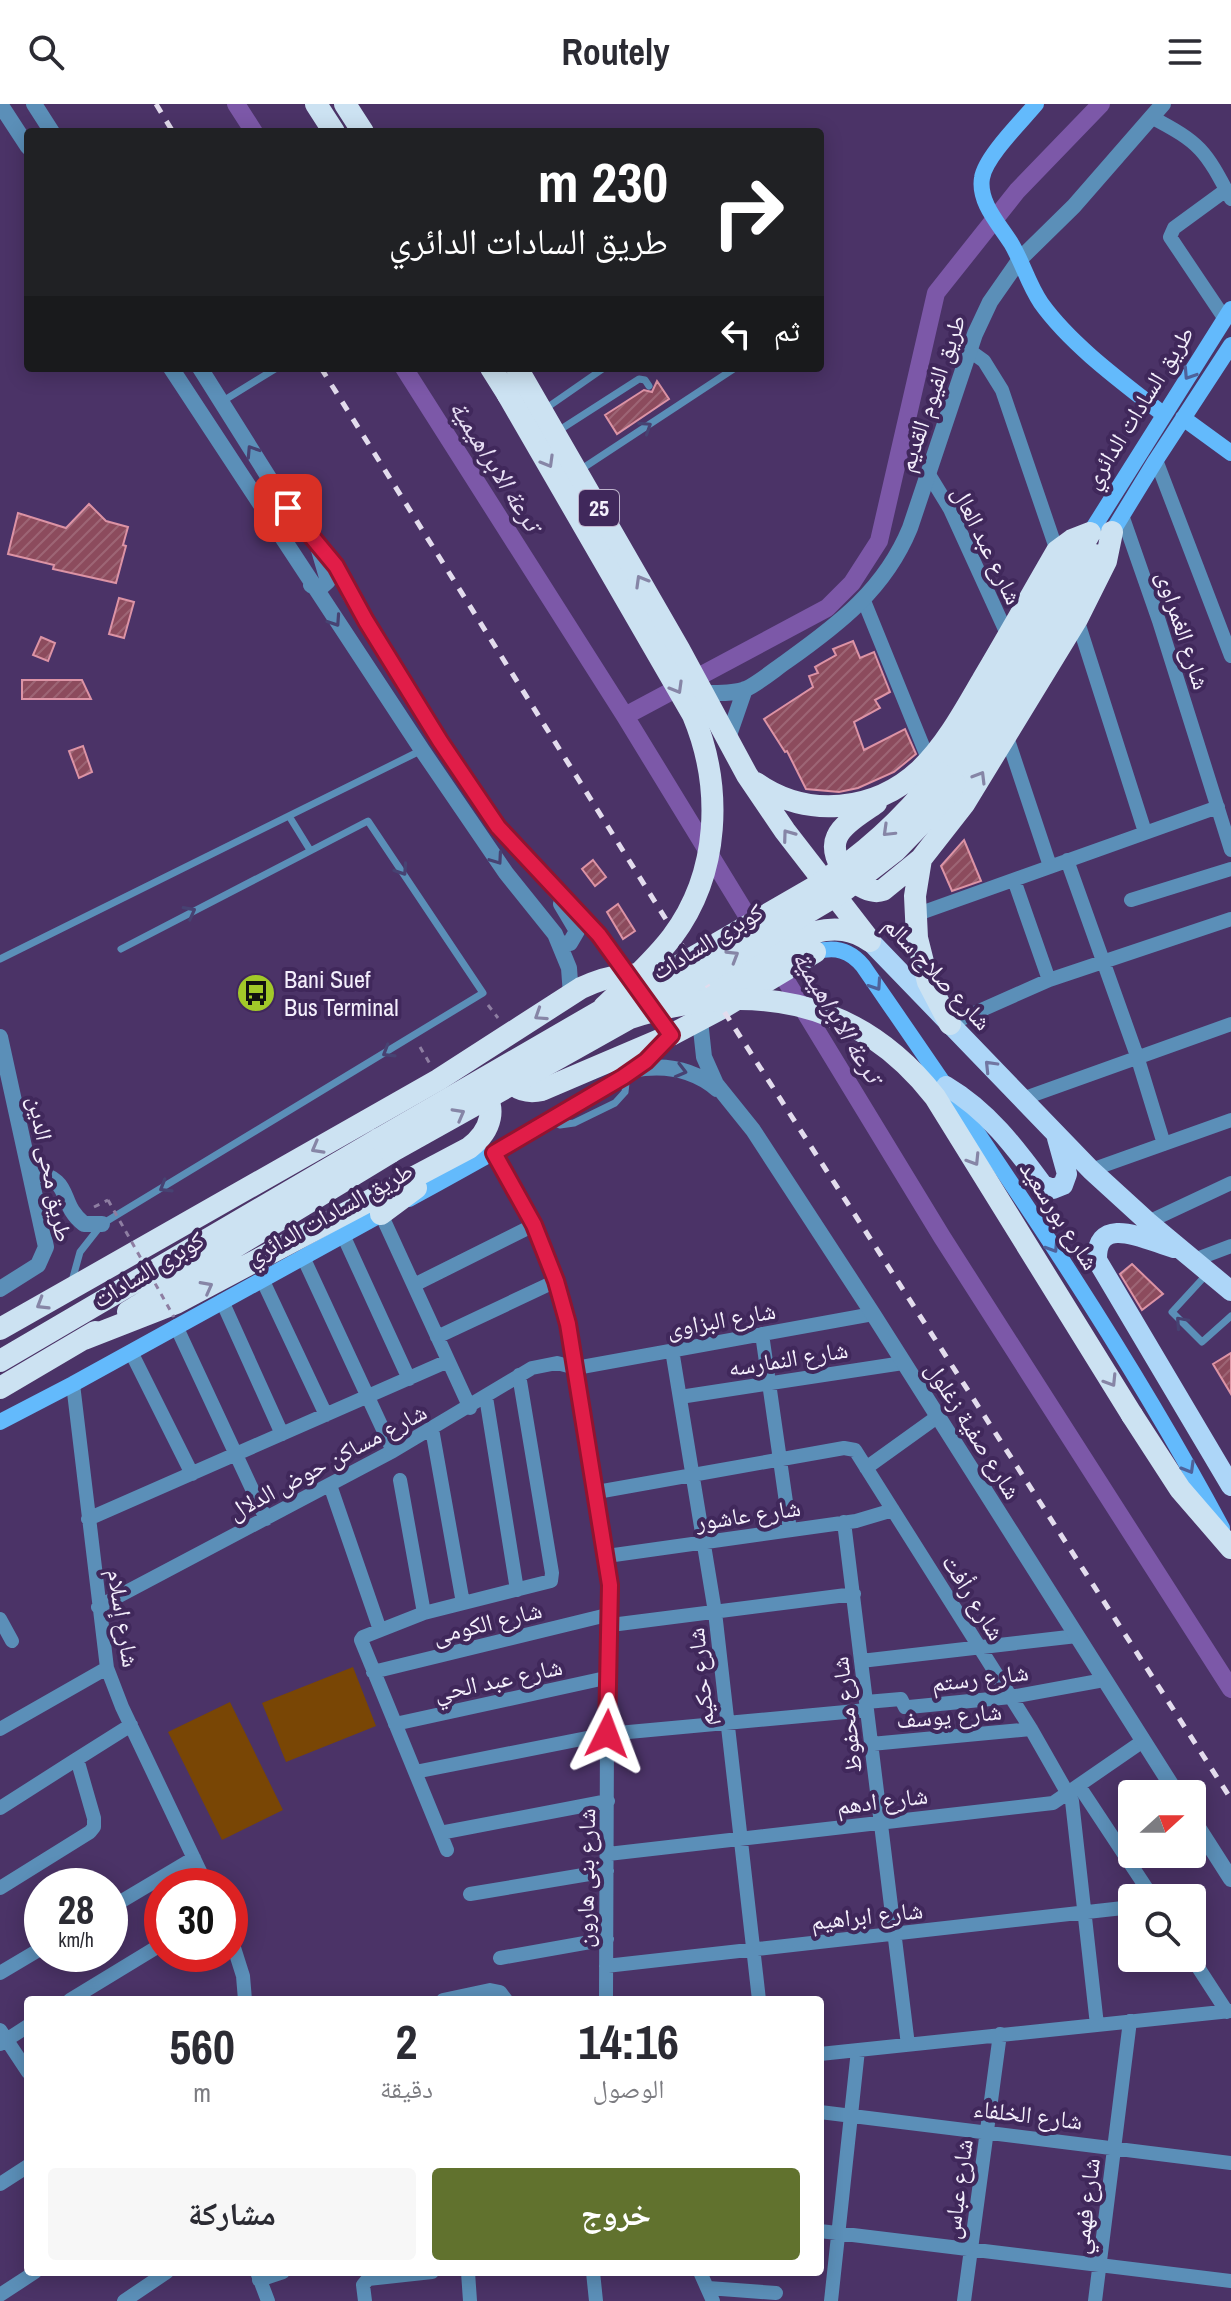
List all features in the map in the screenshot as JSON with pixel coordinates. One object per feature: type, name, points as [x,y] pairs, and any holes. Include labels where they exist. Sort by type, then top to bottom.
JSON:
[{"type":"highway","points":[[316,104],[331,128]]},
{"type":"highway","points":[[345,104],[360,128]]},
{"type":"highway","name":"كوبرى السادات","points":[[494,372],[693,715],[707,753],[713,793],[711,835],[708,857],[694,898],[673,935],[604,1007]]},
{"type":"highway","name":"25","points":[[522,372],[578,471]]},
{"type":"highway","name":"شارع صلاح سالم","points":[[578,471],[747,775],[801,853],[870,941]]},
{"type":"highway","points":[[1090,533],[1072,540],[1057,551],[964,711],[941,773],[913,776],[841,831],[834,846],[838,863],[862,888],[876,893],[883,890],[921,859],[964,804],[1077,619],[1100,574],[1117,524]]},
{"type":"highway","name":"كوبرى السادات","points":[[77,1330],[385,1145],[604,1007],[795,899],[846,866],[889,831],[941,773],[992,727],[1094,555],[1117,524]]},
{"type":"highway","name":"كوبرى السادات","points":[[385,1145],[630,1018],[861,879],[911,836],[941,773],[1090,533]]},
{"type":"highway","points":[[747,775],[779,796],[812,805],[850,805],[886,795]]},
{"type":"highway","points":[[921,859],[915,915],[917,938],[937,1003],[950,1024]]},
{"type":"highway","points":[[509,1035],[501,1050],[502,1067],[516,1087],[530,1093],[700,1020],[750,980],[810,945],[815,932],[849,930],[870,941]]},
{"type":"highway","points":[[0,1329],[438,1080],[602,978],[624,973],[647,974],[693,985],[750,980]]},
{"type":"highway","points":[[630,1018],[695,1001],[755,999],[807,1007],[832,1015],[879,1041],[918,1076],[935,1097],[1180,1489],[1231,1546]]},
{"type":"highway","points":[[381,1214],[486,1133],[490,1122],[488,1097],[480,1087],[458,1077],[438,1080]]},
{"type":"highway","points":[[0,1361],[77,1330],[176,1303],[469,1148]]},
{"type":"highway","points":[[0,1388],[77,1330]]},
{"type":"main road","points":[[1036,104],[990,160],[982,175],[987,205],[1020,259],[1031,287],[1064,328],[1121,381],[1163,414]]},
{"type":"main road","name":"طريق السادات الدائري","points":[[1090,533],[1228,314]]},
{"type":"main road","name":"طريق السادات الدائري","points":[[1117,524],[1231,345]]},
{"type":"main road","points":[[1183,418],[1231,453]]},
{"type":"main road","name":"شارع صلاح سالم","points":[[870,941],[1091,1170],[1231,1291]]},
{"type":"main road","name":"شارع بورسعيد","points":[[810,945],[836,949],[856,957],[1034,1217],[1182,1456],[1231,1546]]},
{"type":"main road","name":"طريق السادات الدائري","points":[[0,1422],[131,1352],[175,1322],[222,1301],[494,1153],[630,1072],[654,1054],[671,1035]]},
{"type":"main road","points":[[946,1086],[994,1122],[1043,1185],[1053,1189],[1063,1185],[1067,1174],[1056,1135]]},
{"type":"main road","name":"شارع صلاح سالم","points":[[1195,1260],[1118,1231],[1101,1240],[1096,1249],[1097,1260],[1231,1486]]},
{"type":"street","points":[[0,104],[24,141]]},
{"type":"street","points":[[36,105],[50,128]]},
{"type":"street","points":[[1157,110],[1208,156],[1229,194],[1174,228],[1170,237],[1228,314]]},
{"type":"street","name":"طريق الفيوم القديم","points":[[703,693],[745,689],[826,633],[864,601],[899,554],[910,528],[970,351],[990,302],[1020,259],[1074,206],[1157,110]]},
{"type":"street","points":[[970,351],[984,361],[1002,390],[1057,551]]},
{"type":"street","points":[[174,372],[422,750],[506,873],[561,944],[569,968],[571,995]]},
{"type":"street","points":[[202,372],[288,508],[336,566],[383,650],[498,827],[599,935],[671,1035]]},
{"type":"street","points":[[1156,460],[1231,656]]},
{"type":"street","name":"شارع عبد العال","points":[[928,473],[950,509],[1008,636]]},
{"type":"street","name":"شارع الغمراوى","points":[[1117,524],[1159,621],[1231,850]]},
{"type":"street","points":[[311,585],[319,589],[328,581],[316,542]]},
{"type":"street","points":[[864,601],[941,773]]},
{"type":"street","points":[[1077,619],[1145,832]]},
{"type":"street","points":[[727,741],[745,689]]},
{"type":"street","points":[[1006,734],[1050,866]]},
{"type":"street","points":[[915,915],[1218,807]]},
{"type":"street","points":[[1067,860],[1137,1056],[1164,1144]]},
{"type":"street","points":[[1131,900],[1231,869]]},
{"type":"street","points":[[1014,880],[1049,980]]},
{"type":"street","points":[[556,892],[577,931],[570,943],[561,944]]},
{"type":"street","points":[[950,1024],[1049,980],[1231,919]]},
{"type":"street","name":"شارع صفية زغلول","points":[[700,1020],[704,1057],[716,1084],[753,1130],[873,1314],[1168,1780]]},
{"type":"street","points":[[1022,1099],[1231,1024]]},
{"type":"street","name":"طريق محى الدين","points":[[0,1037],[6,1099],[30,1172],[44,1237],[44,1256],[38,1265],[0,1289]]},
{"type":"street","name":"شارع صفية زغلول","points":[[630,1072],[661,1066],[675,1068],[702,1078],[724,1095]]},
{"type":"street","points":[[1091,1170],[1231,1120]]},
{"type":"street","name":"شارع بنى هارون","points":[[494,1153],[534,1225],[556,1281],[568,1324],[607,1556],[611,1620],[607,1734],[606,1996]]},
{"type":"street","points":[[30,1172],[44,1174],[59,1183],[71,1211],[84,1224],[102,1224]]},
{"type":"street","points":[[1148,1222],[1231,1183]]},
{"type":"street","points":[[381,1214],[470,1408]]},
{"type":"street","points":[[414,1285],[534,1225]]},
{"type":"street","points":[[343,1235],[409,1379]]},
{"type":"street","points":[[1195,1260],[1231,1246]]},
{"type":"street","points":[[303,1257],[393,1451]]},
{"type":"street","points":[[262,1279],[326,1415]]},
{"type":"street","points":[[437,1337],[556,1281]]},
{"type":"street","points":[[222,1301],[282,1434]]},
{"type":"street","name":"شارع البزاوى","points":[[576,1368],[873,1314]]},
{"type":"street","points":[[175,1322],[266,1519]]},
{"type":"street","points":[[762,1334],[790,1530]]},
{"type":"street","name":"شارع حكيم","points":[[672,1350],[715,1612],[759,1996]]},
{"type":"street","points":[[131,1352],[192,1474]]},
{"type":"street","points":[[88,1519],[448,1361]]},
{"type":"street","name":"شارع مساكن حوض الدلال","points":[[98,1607],[393,1451],[470,1408],[532,1368],[557,1363],[576,1368]]},
{"type":"street","name":"شارع النمارسه","points":[[680,1397],[903,1363]]},
{"type":"street","points":[[447,1850],[361,1640],[424,1613],[548,1583],[552,1577],[519,1375]]},
{"type":"street","name":"شارع إسلام","points":[[73,1384],[107,1668],[199,1868]]},
{"type":"street","points":[[486,1397],[517,1590]]},
{"type":"street","points":[[866,1468],[937,1417]]},
{"type":"street","points":[[432,1429],[463,1603]]},
{"type":"street","name":"شارع رأفت","points":[[597,1492],[848,1447],[855,1450],[1031,1729],[1074,1790],[1097,2025]]},
{"type":"street","points":[[400,1480],[424,1613]]},
{"type":"street","points":[[330,1485],[380,1630]]},
{"type":"street","name":"شارع عاشور","points":[[607,1556],[869,1518],[893,1510]]},
{"type":"street","name":"شارع محفوظ","points":[[844,1522],[908,2045]]},
{"type":"street","name":"شارع الكومى","points":[[373,1672],[611,1620],[715,1612],[854,1594]]},
{"type":"street","points":[[0,1619],[12,1641]]},
{"type":"street","points":[[861,1661],[1077,1636]]},
{"type":"street","points":[[0,1729],[107,1668]]},
{"type":"street","name":"شارع عبد الحي","points":[[395,1724],[610,1677]]},
{"type":"street","name":"شارع رستم","points":[[867,1706],[901,1699],[907,1708],[1011,1697],[1104,1680]]},
{"type":"street","points":[[415,1772],[607,1734],[867,1706]]},
{"type":"street","points":[[0,1808],[131,1725]]},
{"type":"street","name":"شارع يوسف","points":[[871,1744],[1031,1729]]},
{"type":"street","name":"شارع ادهم","points":[[608,1854],[1053,1803],[1143,1741]]},
{"type":"street","points":[[0,1888],[94,1827],[93,1811],[77,1759]]},
{"type":"street","points":[[1074,1790],[1143,1884]]},
{"type":"street","points":[[440,1833],[608,1801]]},
{"type":"street","points":[[1206,1840],[1231,1879]]},
{"type":"street","points":[[128,1897],[194,1858]]},
{"type":"street","points":[[470,1894],[607,1871]]},
{"type":"street","name":"شارع ابراهيم","points":[[606,1966],[1118,1909]]},
{"type":"street","points":[[500,1958],[607,1939]]},
{"type":"street","points":[[77,1996],[144,1955]]},
{"type":"street","points":[[0,1973],[24,1959]]},
{"type":"street","points":[[242,1972],[245,1996]]},
{"type":"street","points":[[824,2054],[1229,2011],[1202,1972]]},
{"type":"street","points":[[462,1996],[490,1990],[503,1996]]},
{"type":"street","name":"شارع فهمي","points":[[1095,2301],[1130,2021]]},
{"type":"street","points":[[24,2028],[2,2038],[24,2067]]},
{"type":"street","name":"شارع عباس","points":[[964,2301],[1000,2034]]},
{"type":"street","points":[[831,2301],[858,2050]]},
{"type":"street","name":"شارع الخلفاء","points":[[824,2112],[1231,2163]]},
{"type":"street","points":[[0,2184],[24,2169]]},
{"type":"street","points":[[824,2231],[1231,2281]]},
{"type":"street","points":[[0,2295],[29,2276]]},
{"type":"street","points":[[124,2301],[161,2276]]},
{"type":"street","points":[[258,2276],[268,2301]]},
{"type":"street","points":[[365,2301],[363,2285],[368,2279],[395,2276]]},
{"type":"street","points":[[468,2276],[470,2301]]},
{"type":"street","points":[[593,2276],[596,2301]]},
{"type":"street","points":[[702,2276],[710,2295],[776,2293]]},
{"type":"lane","points":[[221,402],[270,372]]},
{"type":"lane","points":[[543,410],[598,372]]},
{"type":"lane","points":[[578,471],[729,372]]},
{"type":"lane","points":[[556,432],[639,379],[645,380],[649,386]]},
{"type":"lane","points":[[661,405],[666,414]]},
{"type":"lane","points":[[0,959],[422,750]]},
{"type":"lane","points":[[289,816],[310,850]]},
{"type":"lane","points":[[71,1287],[80,1252],[102,1224],[481,995],[482,989],[371,823],[365,821],[121,949]]},
{"type":"lane","points":[[1195,1260],[1172,1312],[1202,1342],[1231,1316]]},
{"type":"path","points":[[481,995],[509,1035]]},
{"type":"path","points":[[414,1036],[438,1080]]},
{"type":"path","points":[[108,1200],[175,1322]]},
{"type":"shaded area","points":[[353,1667],[376,1726],[286,1762],[262,1703]]},
{"type":"shaded area","points":[[230,1702],[283,1810],[222,1840],[168,1732]]},
{"type":"building","points":[[657,381],[669,399],[617,434],[605,415],[644,390],[652,392]]},
{"type":"building","points":[[89,504],[106,521],[128,527],[116,583],[53,569],[54,565],[8,554],[18,513],[66,528]]},
{"type":"building","points":[[119,598],[134,602],[124,638],[109,634]]},
{"type":"building","points":[[41,637],[55,643],[48,661],[33,655]]},
{"type":"building","points":[[853,641],[860,658],[874,652],[890,692],[875,700],[880,708],[854,722],[864,750],[905,729],[916,754],[894,772],[858,788],[839,792],[806,789],[787,751],[764,719],[813,687],[809,676],[818,673],[815,667],[836,655],[833,649]]},
{"type":"building","points":[[22,680],[82,680],[91,699],[22,699]]},
{"type":"building","points":[[83,746],[92,772],[79,778],[69,751]]},
{"type":"building","points":[[964,840],[981,881],[952,891],[941,866]]},
{"type":"building","points":[[593,860],[606,877],[595,886],[582,869]]},
{"type":"building","points":[[618,904],[635,931],[623,939],[607,912]]},
{"type":"building","points":[[1132,1264],[1163,1294],[1142,1310],[1120,1274]]},
{"type":"building","points":[[1231,1353],[1231,1394],[1213,1364]]},
{"type":"waterway","name":"ترعة الابراهيمية","points":[[236,104],[251,128]]},
{"type":"waterway","points":[[625,716],[827,608],[852,583],[879,541],[936,293],[1017,191],[1101,104]]},
{"type":"waterway","name":"ترعة الابراهيمية","points":[[407,372],[625,716],[759,935]]},
{"type":"waterway","name":"ترعة الابراهيمية","points":[[774,961],[942,1237],[1231,1689]]},
{"type":"railway","points":[[156,104],[171,128]]},
{"type":"railway","points":[[324,372],[707,985],[1231,1799]]},
{"type":"place","name":"Bani Suef Bus Terminal","points":[[256,993]]},
{"type":"route","points":[[288,508],[336,566],[351,597],[440,741],[498,827],[599,935],[671,1035],[646,1061],[623,1077],[494,1153],[534,1225],[556,1281],[568,1324],[610,1585],[607,1734]]}]
